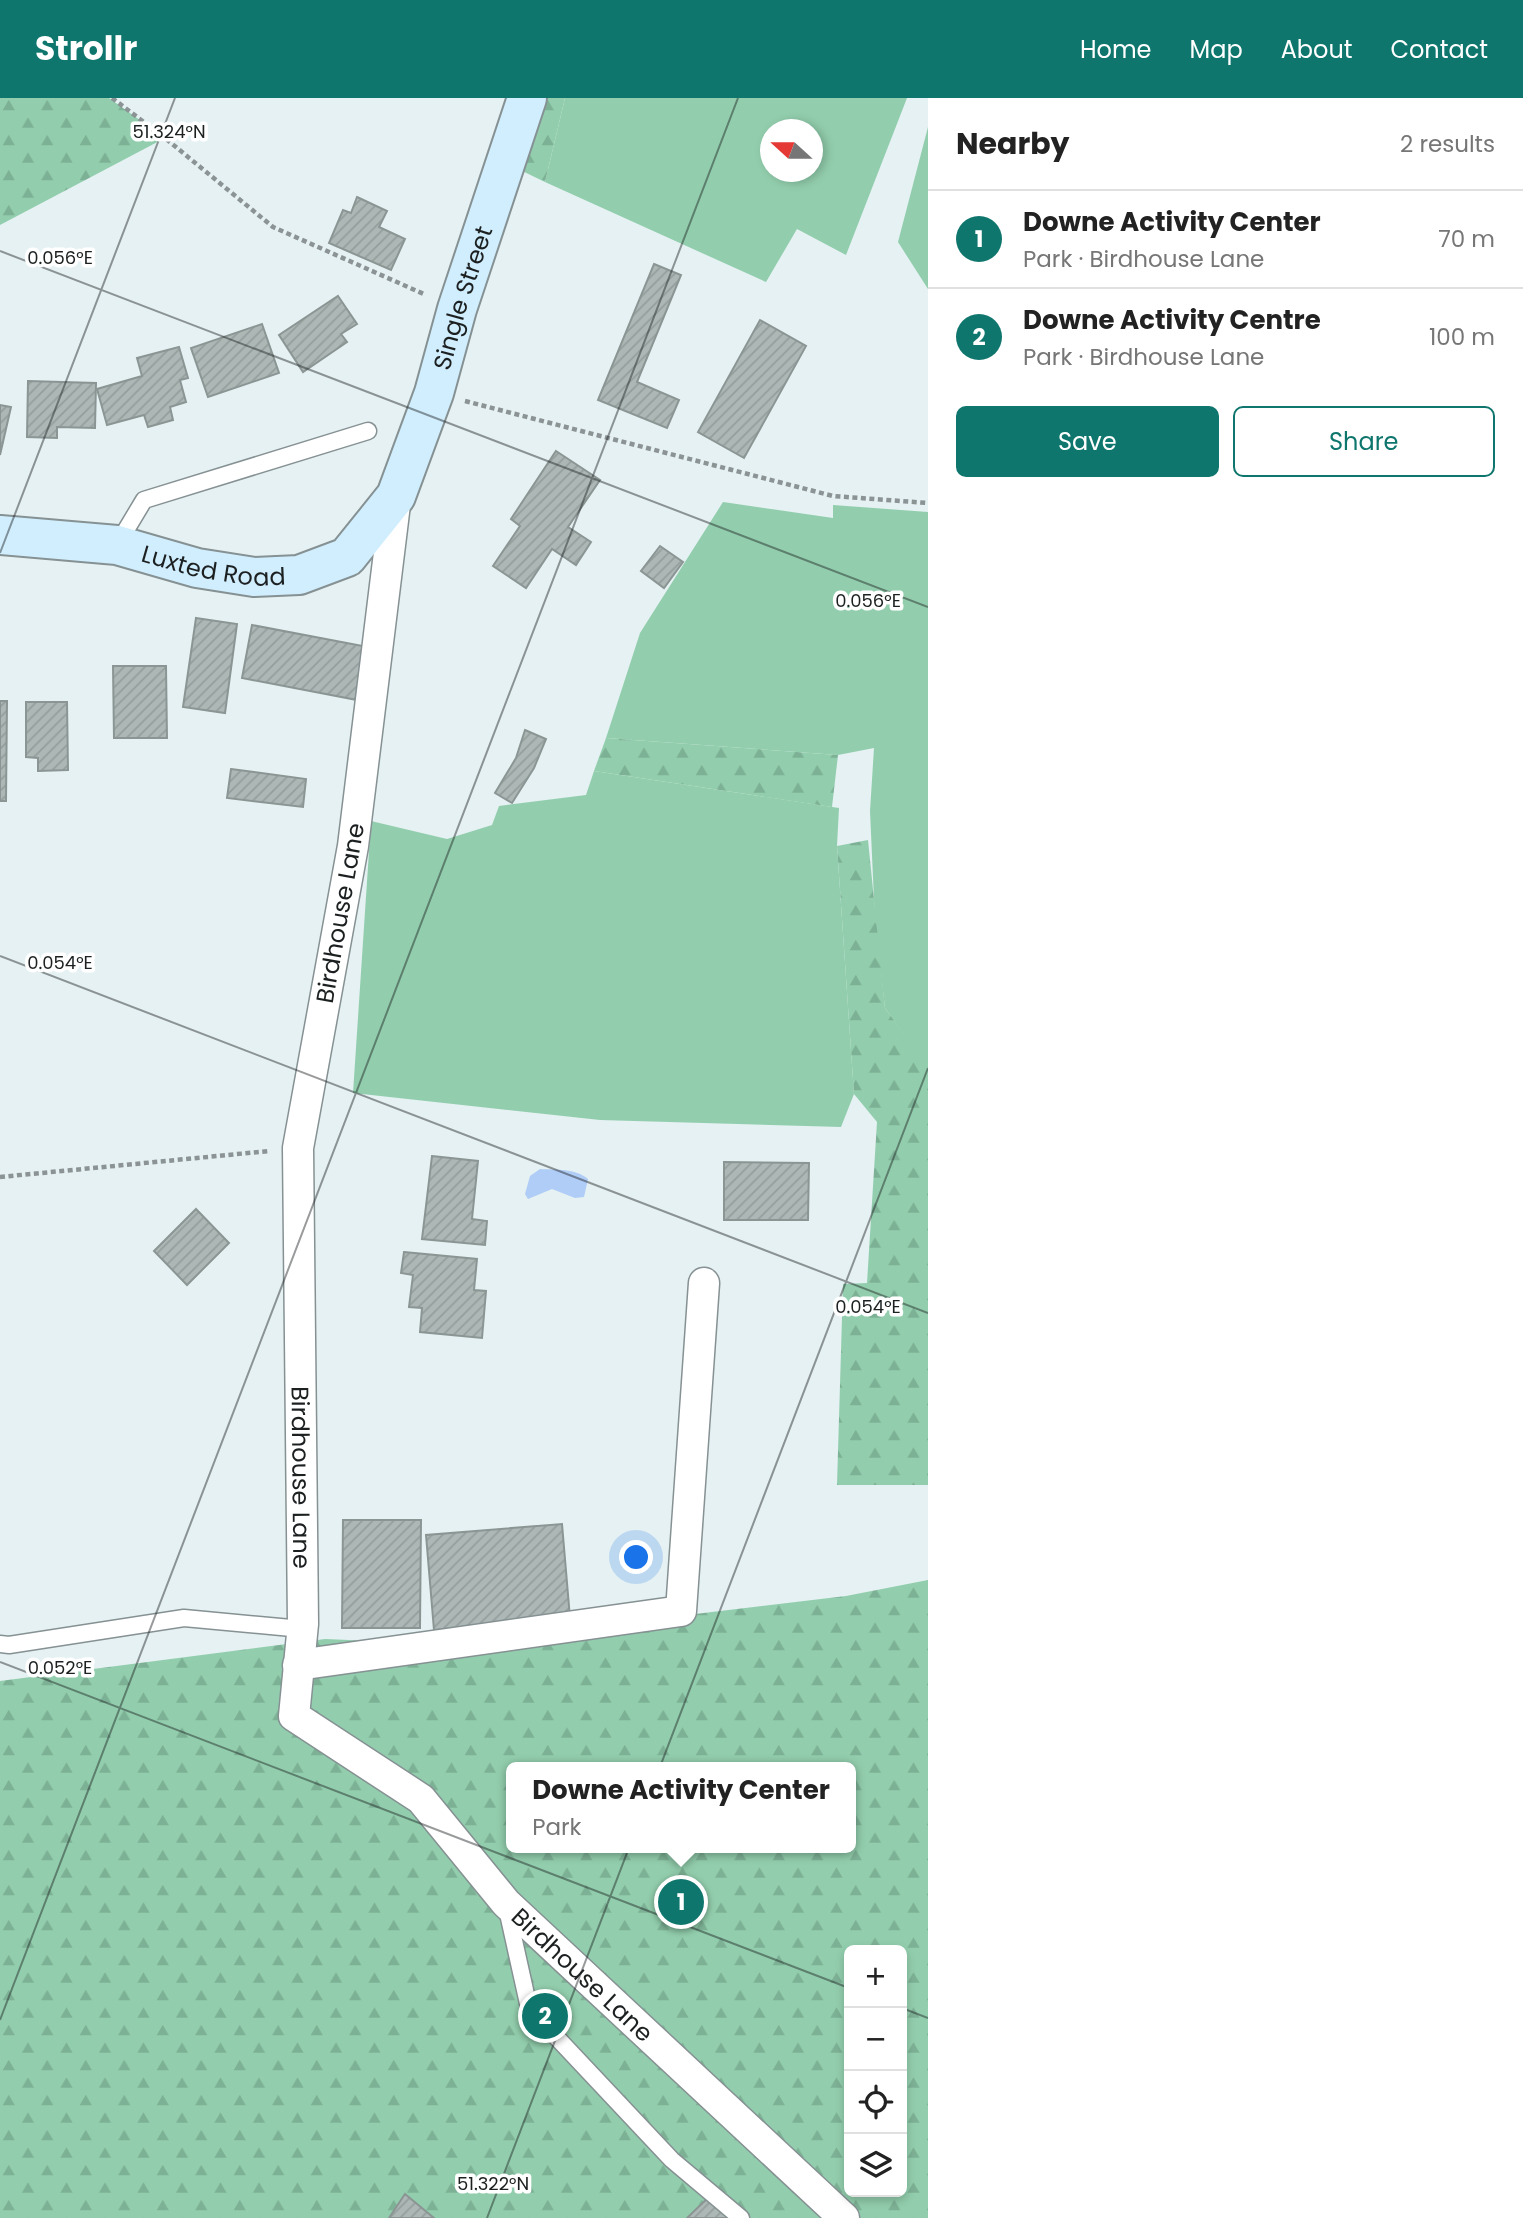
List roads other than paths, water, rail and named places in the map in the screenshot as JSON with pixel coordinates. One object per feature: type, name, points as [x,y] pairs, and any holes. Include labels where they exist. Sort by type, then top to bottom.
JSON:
[{"type":"street","name":"Single Street","points":[[396,496],[433,393],[457,309],[527,98]]},
{"type":"street","name":"Luxted Road","points":[[0,535],[117,545],[197,568],[254,577],[299,575],[347,556],[396,496]]},
{"type":"street","name":"Birdhouse Lane","points":[[396,496],[353,846],[298,1148],[302,1629],[294,1716],[421,1799],[506,1903],[829,2213]]},
{"type":"street","points":[[298,1664],[681,1611],[704,1283]]},
{"type":"lane","points":[[117,545],[144,500],[368,431]]},
{"type":"lane","points":[[0,1644],[9,1646],[184,1618],[302,1629]]},
{"type":"lane","points":[[506,1903],[529,2007],[671,2160],[741,2218]]},
{"type":"water","points":[[540,1169],[565,1170],[583,1175],[588,1179],[584,1197],[575,1198],[552,1189],[528,1199],[525,1194],[530,1176]]},
{"type":"place","name":"Downe Activity Center","points":[[681,1902]]},
{"type":"place","name":"Downe Activity Centre","points":[[545,2016]]}]
